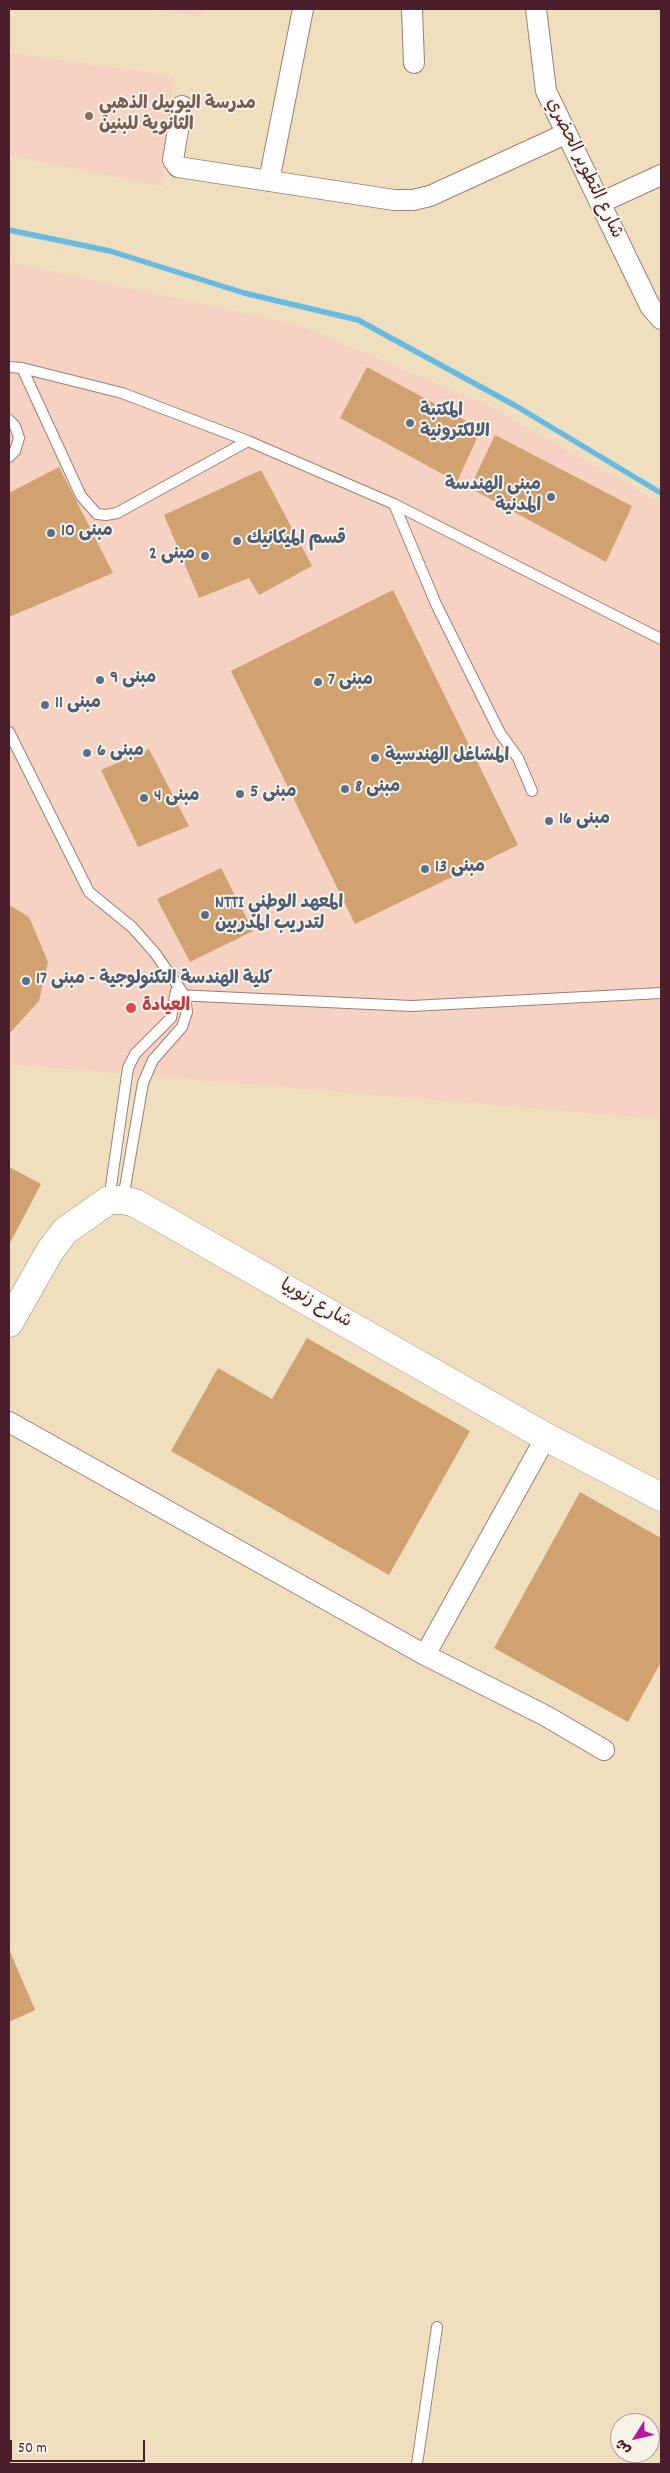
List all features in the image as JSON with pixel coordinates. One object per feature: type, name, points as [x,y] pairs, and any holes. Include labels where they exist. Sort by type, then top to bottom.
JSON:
[{"type":"street","points":[[268,181],[303,9]]},
{"type":"street","points":[[412,9],[414,63]]},
{"type":"street","name":"شارع التطوير الحضري","points":[[536,9],[546,91],[565,134],[650,306],[661,319]]},
{"type":"street","points":[[182,106],[173,154],[174,164],[185,169],[394,200],[413,200],[430,196],[565,134]]},
{"type":"street","points":[[600,203],[661,175]]},
{"type":"street","points":[[9,1324],[50,1252],[65,1231],[116,1200]]},
{"type":"street","name":"شارع زنوبيا","points":[[116,1200],[135,1203],[546,1436],[661,1497]]},
{"type":"street","points":[[9,1422],[425,1655],[546,1716],[604,1750]]},
{"type":"street","points":[[425,1655],[546,1436]]},
{"type":"lane","points":[[9,367],[22,368],[122,393],[248,440],[394,504],[661,639]]},
{"type":"lane","points":[[22,368],[81,496],[97,514],[117,513],[248,440]]},
{"type":"lane","points":[[9,420],[15,426],[19,438],[15,451],[9,457]]},
{"type":"lane","points":[[394,504],[436,604],[500,733],[518,758],[532,791]]},
{"type":"lane","points":[[9,732],[86,887],[99,902],[132,927],[177,982],[180,996],[187,1012],[182,1027],[148,1067],[116,1200]]},
{"type":"lane","points":[[180,996],[412,1006],[661,993]]},
{"type":"lane","points":[[116,1200],[123,1096],[130,1062],[135,1054],[171,1018],[180,996]]},
{"type":"lane","points":[[130,1062],[148,1067]]},
{"type":"lane","points":[[123,1096],[139,1099]]},
{"type":"lane","points":[[417,2464],[437,2327]]},
{"type":"shaded area","points":[[150,9],[205,9],[203,17]]},
{"type":"shaded area","name":"مدرسة اليوبيل الذهبي الثانوية للبنين","points":[[9,53],[174,76],[162,186],[9,155]]},
{"type":"shaded area","points":[[9,262],[299,325],[489,406],[661,503],[661,1119],[9,1064]]},
{"type":"building","name":"المكتبة الالكترونية","points":[[367,367],[481,429],[457,482],[340,418]]},
{"type":"building","name":"مبنى الهندسة المدنية","points":[[495,435],[632,506],[606,562],[470,488]]},
{"type":"building","name":"مبنى 10","points":[[59,467],[113,573],[9,617],[9,493]]},
{"type":"building","name":"قسم الميكانيك","points":[[261,470],[312,566],[259,595],[249,578],[199,598],[164,515]]},
{"type":"building","name":"المشاغل الهندسية","points":[[393,590],[518,845],[355,924],[231,671]]},
{"type":"building","name":"مبنى 4","points":[[149,749],[189,826],[138,847],[101,770]]},
{"type":"building","name":"NTTI المعهد الوطني لتدريب المدربين","points":[[221,868],[253,931],[190,962],[157,899]]},
{"type":"building","name":"كلية الهندسة التكنولوجية - مبنى 17","points":[[9,905],[29,917],[48,962],[39,1001],[9,1034]]},
{"type":"building","points":[[9,1167],[41,1184],[9,1245]]},
{"type":"building","points":[[307,1338],[470,1431],[389,1575],[171,1451],[218,1368],[272,1399]]},
{"type":"building","points":[[580,1492],[661,1538],[661,1662],[628,1722],[494,1648]]},
{"type":"building","points":[[9,1949],[35,2010],[9,2022]]},
{"type":"waterway","points":[[9,230],[110,251],[244,293],[358,320],[516,406],[661,493]]},
{"type":"place","name":"مدرسة اليوبيل الذهبي الثانوية للبنين","points":[[89,116]]},
{"type":"place","name":"المكتبة الالكترونية","points":[[410,423]]},
{"type":"place","name":"مبنى الهندسة المدنية","points":[[551,497]]},
{"type":"place","name":"مبنى 10","points":[[51,533]]},
{"type":"place","name":"قسم الميكانيك","points":[[237,541]]},
{"type":"place","name":"مبنى 2","points":[[205,556]]},
{"type":"place","name":"مبنى 9","points":[[100,680]]},
{"type":"place","name":"مبنى 7","points":[[318,682]]},
{"type":"place","name":"مبنى 11","points":[[45,705]]},
{"type":"place","name":"مبنى 6","points":[[87,753]]},
{"type":"place","name":"المشاغل الهندسية","points":[[375,758]]},
{"type":"place","name":"مبنى 8","points":[[345,789]]},
{"type":"place","name":"مبنى 5","points":[[240,794]]},
{"type":"place","name":"مبنى 4","points":[[144,798]]},
{"type":"place","name":"مبنى 16","points":[[549,821]]},
{"type":"place","name":"مبنى 13","points":[[425,869]]},
{"type":"place","name":"NTTI المعهد الوطني لتدريب المدربين","points":[[205,915]]},
{"type":"place","name":"كلية الهندسة التكنولوجية - مبنى 17","points":[[26,981]]},
{"type":"place","name":"العيادة","points":[[131,1008]]}]
